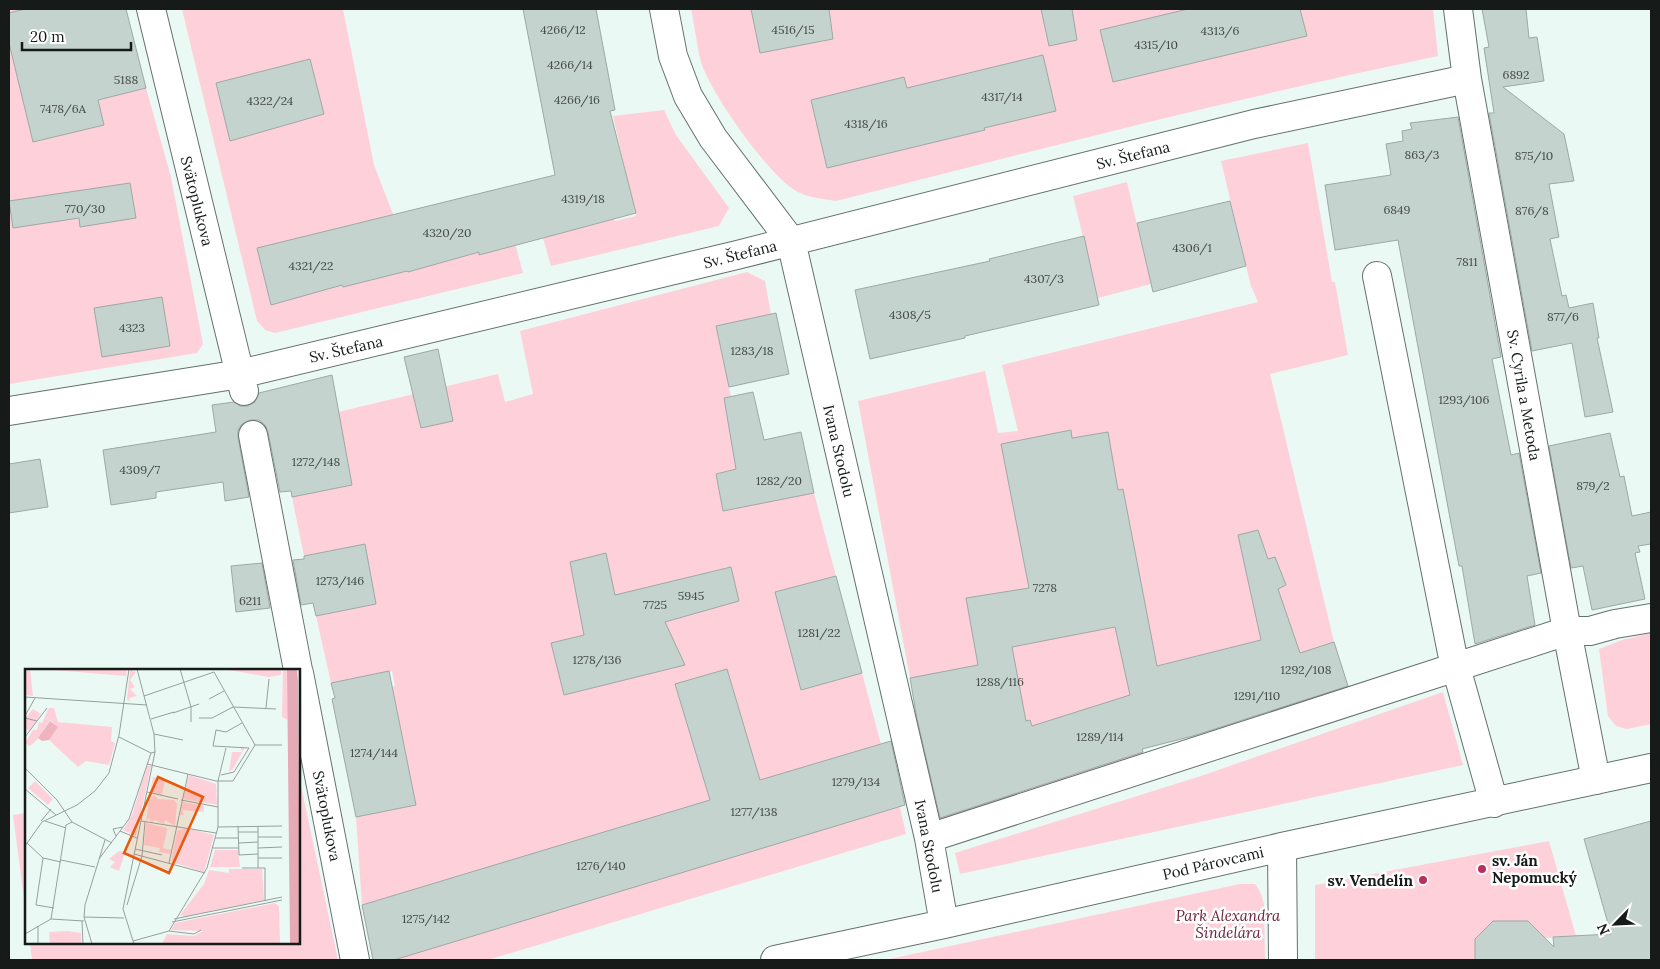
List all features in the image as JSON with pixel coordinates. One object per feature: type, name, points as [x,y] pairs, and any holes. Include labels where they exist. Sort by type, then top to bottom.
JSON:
[{"type":"street","name":"Svätoplukova","points":[[151,9],[242,383]]},
{"type":"street","name":"Ivana Stodolu","points":[[664,9],[673,56],[688,96],[713,138],[791,241],[929,838],[944,924]]},
{"type":"street","name":"Sv. Cyrila a Metoda","points":[[1458,9],[1467,79],[1567,631],[1596,780]]},
{"type":"street","name":"Sv. Štefana","points":[[9,411],[242,383],[1254,124],[1467,79]]},
{"type":"street","points":[[1377,276],[1455,667],[1494,803]]},
{"type":"street","name":"Svätoplukova","points":[[252,435],[298,669]]},
{"type":"street","points":[[929,838],[1567,631],[1590,632],[1615,624],[1651,618]]},
{"type":"street","name":"Svätoplukova","points":[[300,681],[355,960]]},
{"type":"street","name":"Pod Párovcami","points":[[775,960],[944,924],[1282,847],[1651,768]]},
{"type":"street","points":[[1282,847],[1283,960]]},
{"type":"green space","points":[[9,9],[125,9],[171,177],[203,344],[197,353],[9,384]]},
{"type":"green space","points":[[182,9],[343,9],[374,165],[393,214],[407,272],[479,252],[479,254],[501,249],[486,191],[501,192],[523,273],[275,333],[265,330],[257,321]]},
{"type":"green space","points":[[691,9],[1433,9],[1438,56],[1211,107],[836,201],[807,196],[798,192],[786,184],[758,154],[730,115],[708,79],[702,65]]},
{"type":"green space","points":[[664,110],[676,135],[729,208],[719,226],[551,266],[543,238],[614,219],[615,221],[636,216],[613,116]]},
{"type":"green space","points":[[1308,143],[1332,282],[1335,282],[1348,355],[1270,374],[1334,642],[1349,688],[1212,735],[1211,731],[1143,749],[1144,757],[941,822],[926,742],[922,742],[858,401],[985,371],[998,433],[1018,431],[1002,365],[1258,302],[1251,286],[1221,161]]},
{"type":"green space","points":[[1127,182],[1151,284],[1098,298],[1073,196]]},
{"type":"green space","points":[[747,272],[765,281],[771,314],[716,327],[731,396],[724,398],[731,436],[745,467],[716,474],[723,510],[814,493],[836,576],[775,592],[801,690],[862,673],[881,744],[814,764],[830,827],[900,807],[906,834],[488,960],[394,960],[492,930],[474,871],[362,905],[356,817],[416,805],[392,687],[395,686],[392,671],[331,683],[316,616],[376,604],[365,544],[304,556],[292,497],[352,485],[338,412],[498,374],[505,402],[533,394],[520,331]]},
{"type":"green space","points":[[1651,633],[1651,724],[1627,729],[1616,726],[1608,716],[1599,649],[1622,640]]},
{"type":"green space","points":[[1443,692],[1463,765],[960,874],[955,853],[1201,776]]},
{"type":"green space","points":[[300,781],[338,960],[32,960],[30,944],[300,944]]},
{"type":"green space","points":[[25,813],[25,906],[13,815]]},
{"type":"green space","points":[[1549,841],[1576,936],[1545,938],[1528,921],[1493,921],[1475,939],[1475,960],[1315,960],[1315,885]]},
{"type":"green space","name":"Park Alexandra Šindelára","points":[[1240,884],[1255,884],[1260,891],[1264,904],[1265,960],[885,960]]},
{"type":"building","points":[[25,9],[126,9],[146,88],[98,100],[104,125],[33,142],[9,43],[9,13]]},
{"type":"building","points":[[523,9],[596,9],[615,110],[610,111],[636,213],[479,255],[479,252],[408,272],[343,287],[342,285],[271,305],[257,248],[555,175]]},
{"type":"building","points":[[751,9],[829,9],[833,39],[760,53]]},
{"type":"building","points":[[1041,9],[1072,9],[1077,40],[1049,46]]},
{"type":"building","points":[[1188,9],[1300,9],[1307,36],[1113,82],[1100,30]]},
{"type":"building","points":[[1482,9],[1526,9],[1529,38],[1537,37],[1544,81],[1503,87],[1564,134],[1574,181],[1549,184],[1559,237],[1550,239],[1562,296],[1566,295],[1569,308],[1593,303],[1599,338],[1597,338],[1613,412],[1585,417],[1572,343],[1532,351],[1489,113],[1494,113],[1484,48],[1489,47]]},
{"type":"building","points":[[1043,55],[1056,111],[827,168],[811,100],[904,77],[907,88]]},
{"type":"building","points":[[310,59],[324,114],[230,141],[216,83]]},
{"type":"building","points":[[1458,117],[1501,357],[1492,359],[1511,455],[1519,453],[1541,573],[1527,576],[1535,625],[1475,644],[1462,566],[1459,566],[1398,240],[1335,250],[1325,185],[1391,175],[1386,144],[1403,141],[1402,131],[1412,129],[1410,123]]},
{"type":"building","points":[[130,183],[136,218],[80,227],[79,218],[13,228],[9,201]]},
{"type":"building","points":[[1230,201],[1246,266],[1153,292],[1137,223]]},
{"type":"building","points":[[1084,236],[1099,305],[870,359],[855,290],[990,261],[989,259]]},
{"type":"building","points":[[162,297],[170,346],[102,357],[94,308]]},
{"type":"building","points":[[776,313],[789,374],[729,387],[716,326]]},
{"type":"building","points":[[438,349],[453,421],[421,428],[404,357]]},
{"type":"building","points":[[332,375],[352,485],[292,497],[291,491],[280,492],[268,432],[265,425],[259,420],[251,420],[242,424],[238,430],[249,497],[225,501],[223,482],[156,492],[156,498],[111,505],[103,450],[216,432],[212,405],[234,402],[240,406],[247,406],[255,402],[259,393]]},
{"type":"building","points":[[753,392],[764,440],[801,432],[814,493],[723,511],[716,474],[736,469],[724,398]]},
{"type":"building","points":[[1071,430],[1072,438],[1108,432],[1118,490],[1123,489],[1157,666],[1261,640],[1238,535],[1258,530],[1268,559],[1275,557],[1286,585],[1278,589],[1300,653],[1334,642],[1348,686],[1193,736],[1142,749],[1143,752],[940,818],[917,719],[910,678],[978,665],[966,598],[1029,588],[1001,444]],"holes":[[[1115,627],[1130,695],[1032,726],[1030,720],[1026,721],[1012,647]]]},
{"type":"building","points":[[1610,433],[1620,477],[1624,476],[1632,516],[1651,512],[1651,544],[1638,546],[1640,552],[1635,553],[1645,599],[1592,610],[1583,566],[1571,568],[1549,446]]},
{"type":"building","points":[[40,459],[48,507],[9,513],[9,464]]},
{"type":"building","points":[[365,544],[376,604],[316,616],[313,603],[301,605],[293,560],[304,559],[304,556]]},
{"type":"building","points":[[606,553],[615,595],[731,567],[739,601],[665,622],[685,665],[564,695],[551,643],[584,635],[570,562]]},
{"type":"building","points":[[262,563],[270,608],[236,612],[231,566]]},
{"type":"building","points":[[836,576],[862,673],[801,690],[775,592]]},
{"type":"building","points":[[727,669],[760,780],[891,741],[905,805],[394,960],[373,960],[362,905],[710,800],[675,684]]},
{"type":"building","points":[[389,671],[416,805],[356,817],[332,699],[335,698],[331,683]]},
{"type":"building","points":[[1651,821],[1651,960],[1475,960],[1475,939],[1493,921],[1528,921],[1554,947],[1553,937],[1611,934],[1584,839]]},
{"type":"place","name":"sv. Ján Nepomucký","points":[[1482,869]]},
{"type":"place","name":"sv. Vendelín","points":[[1423,880]]}]
